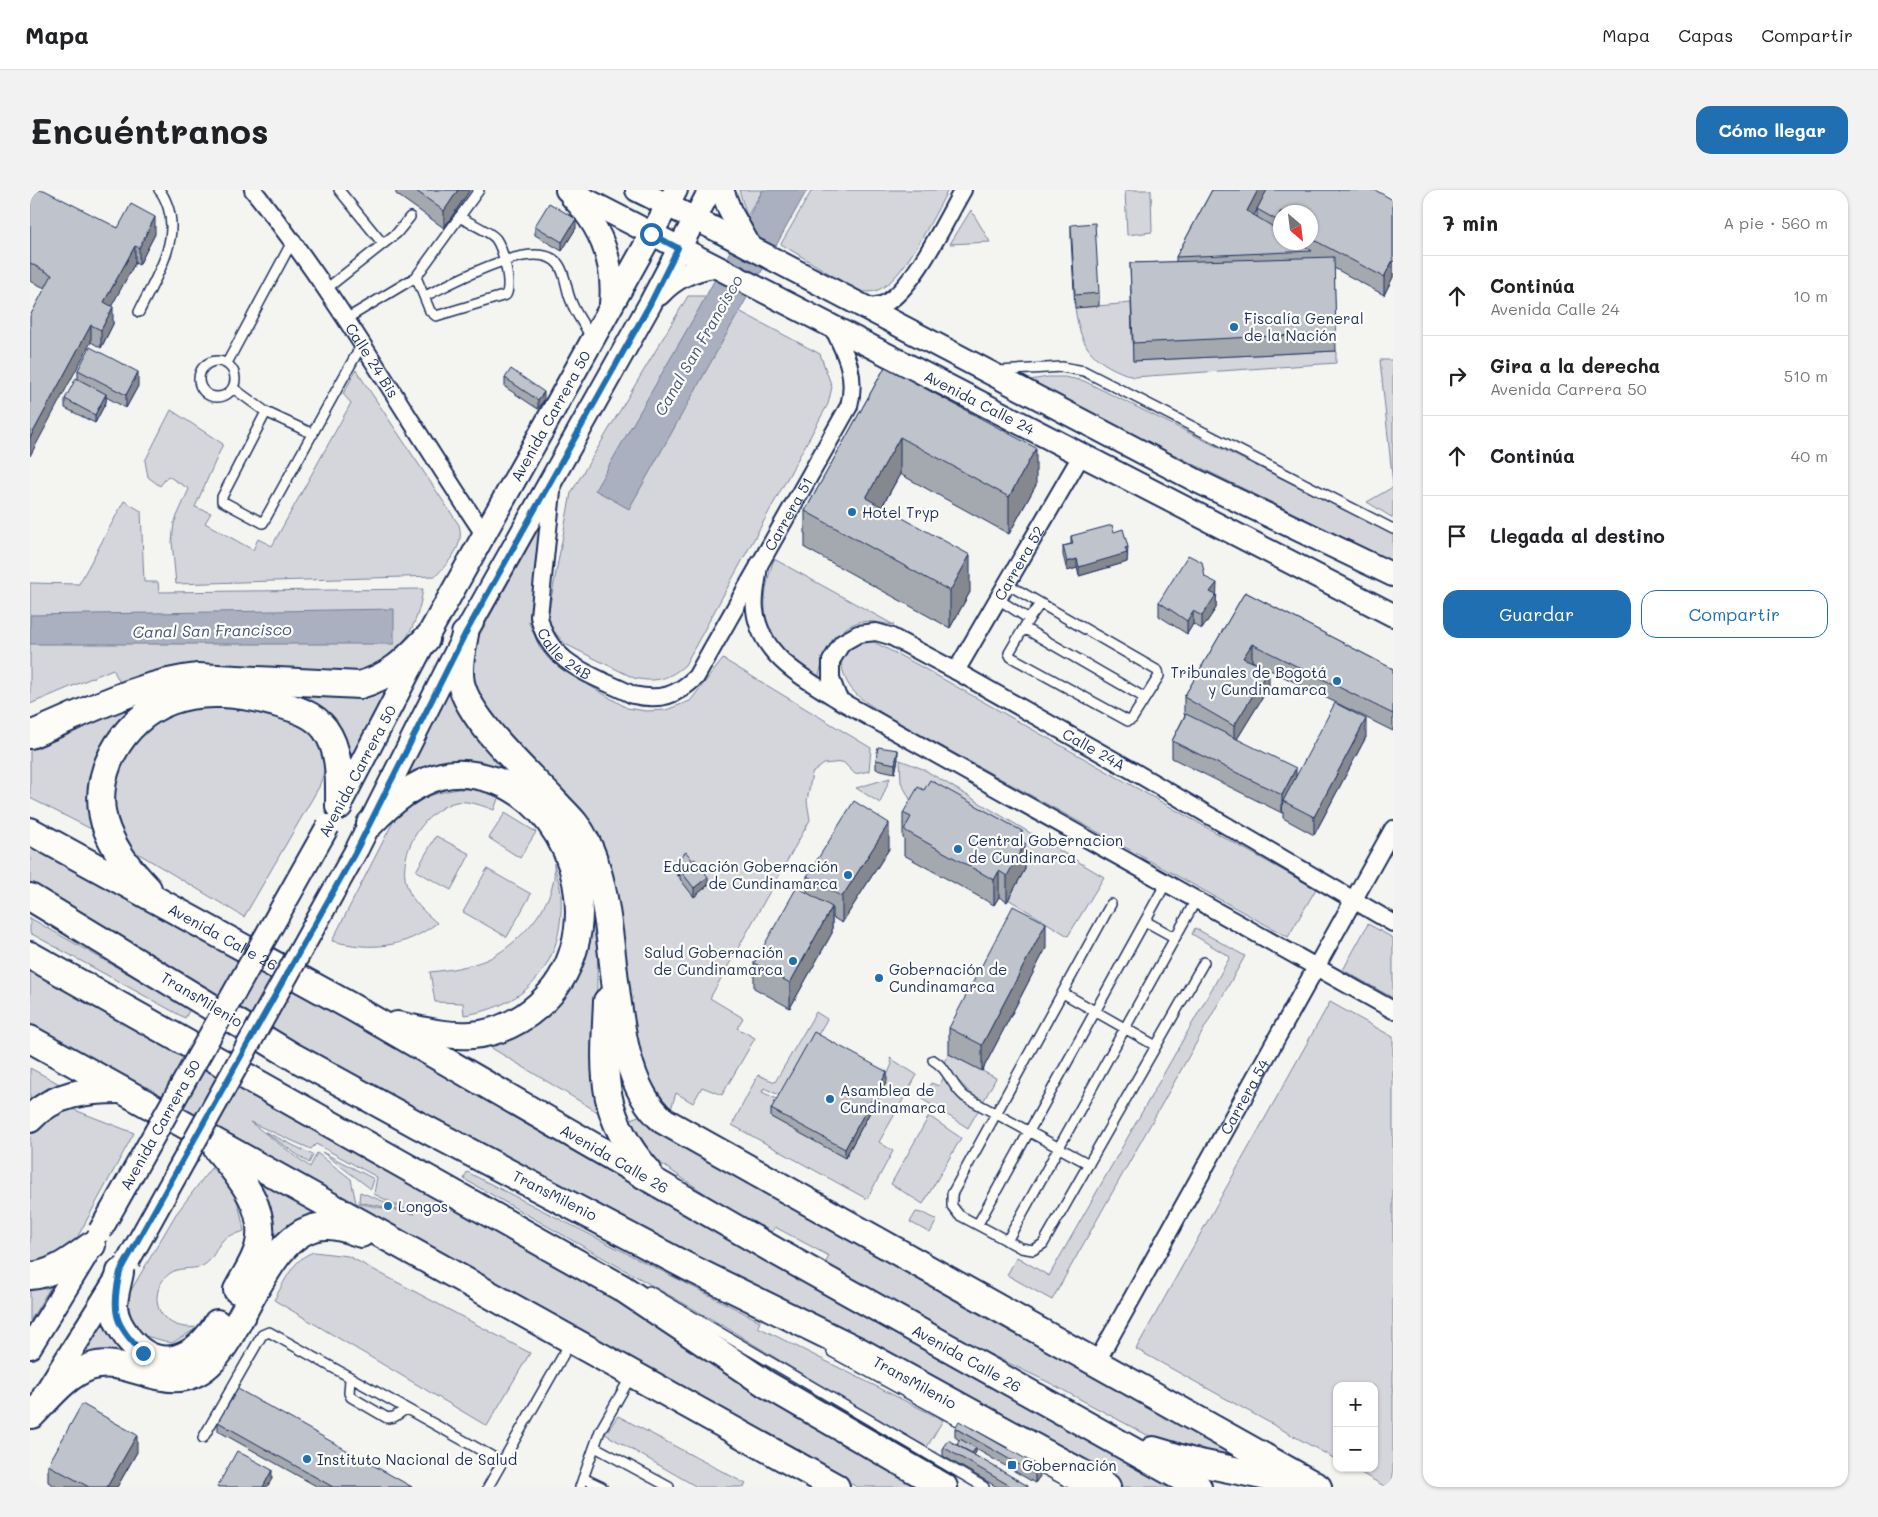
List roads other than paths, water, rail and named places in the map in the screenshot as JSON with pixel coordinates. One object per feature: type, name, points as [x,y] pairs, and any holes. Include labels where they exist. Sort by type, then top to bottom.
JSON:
[{"type":"main road","name":"Avenida Calle 24","points":[[565,190],[1081,456],[1393,614]]},
{"type":"main road","points":[[565,190],[595,225],[605,244],[612,275],[611,306]]},
{"type":"main road","points":[[637,190],[671,198],[694,219],[728,224],[722,190]]},
{"type":"main road","name":"Avenida Carrera 50","points":[[31,1416],[124,1267],[357,849],[465,634],[650,304],[710,190]]},
{"type":"main road","name":"Avenida Carrera 50","points":[[30,1347],[96,1238],[334,816],[426,638],[671,198]]},
{"type":"main road","name":"Avenida Calle 24","points":[[728,224],[750,247],[772,259],[1197,481],[1393,575]]},
{"type":"main road","points":[[650,304],[677,278],[687,272],[714,266]]},
{"type":"main road","points":[[465,634],[460,672],[467,700],[493,736],[578,827],[585,837],[596,864],[603,887],[626,1049],[635,1080],[648,1106],[673,1126],[1318,1487]]},
{"type":"main road","points":[[30,735],[142,689],[178,679],[198,677],[360,685],[379,680],[390,673],[426,638]]},
{"type":"main road","points":[[162,904],[136,877],[115,848],[106,828],[102,806],[104,772],[110,757],[120,740],[135,723],[153,709],[171,700],[209,694],[268,701],[297,709],[312,717],[324,728],[333,744],[338,764],[334,816]]},
{"type":"main road","points":[[370,824],[397,798],[433,779],[456,774],[485,777],[511,787],[534,804],[551,823],[570,859],[579,898],[579,925],[575,949],[566,973],[550,996],[530,1014],[499,1030],[472,1035],[441,1034],[373,1020]]},
{"type":"main road","name":"Avenida Calle 26","points":[[30,831],[373,1020],[659,1182],[778,1252],[1198,1487]]},
{"type":"main road","points":[[30,897],[294,1057],[418,1125],[688,1267],[860,1350],[1108,1487]]},
{"type":"main road","points":[[610,938],[604,1071],[606,1088],[616,1120],[629,1146],[659,1182]]},
{"type":"main road","points":[[30,955],[622,1288],[766,1384],[944,1487]]},
{"type":"main road","points":[[30,1038],[417,1256],[633,1374],[822,1484]]},
{"type":"main road","points":[[30,1119],[44,1107],[67,1096],[95,1090],[121,1090]]},
{"type":"main road","points":[[124,1267],[114,1297],[117,1319],[131,1341],[143,1353],[170,1360],[196,1350],[210,1337],[252,1263],[259,1245],[260,1230],[256,1208],[249,1191],[209,1139]]},
{"type":"main road","points":[[31,1416],[69,1378],[91,1366],[116,1366],[172,1379],[192,1375],[202,1370],[223,1347],[278,1254],[293,1239],[306,1231],[327,1226],[340,1227],[417,1256]]},
{"type":"main road","points":[[30,1276],[43,1274],[62,1266],[96,1238]]},
{"type":"main road","points":[[1098,1431],[1190,1461],[1272,1477],[1310,1487]]},
{"type":"street","name":"Calle 24 Bis","points":[[253,190],[293,240],[326,289],[484,534]]},
{"type":"street","points":[[865,308],[884,304],[898,293],[914,275],[963,190]]},
{"type":"street","name":"Carrera 51","points":[[683,690],[696,677],[849,406],[853,382],[848,359],[833,328]]},
{"type":"street","name":"Carrera 52","points":[[956,671],[1081,456]]},
{"type":"street","name":"Calle 24B","points":[[554,474],[539,616],[542,630],[549,644],[567,663],[633,695],[667,697],[683,690]]},
{"type":"street","points":[[759,564],[755,610],[767,641],[787,667],[839,700],[1393,1010]]},
{"type":"street","name":"Calle 24A","points":[[839,700],[832,679],[831,661],[842,643],[858,634],[876,632],[890,636],[956,671],[1393,923]]},
{"type":"street","name":"Carrera 54","points":[[1096,1363],[1393,830]]},
{"type":"lane","points":[[139,312],[170,247],[172,218],[163,193],[159,190]]},
{"type":"lane","points":[[339,190],[383,244]]},
{"type":"lane","points":[[346,319],[416,277],[479,190]]},
{"type":"lane","points":[[326,289],[397,233],[410,217]]},
{"type":"lane","points":[[416,277],[432,314],[436,316],[506,295],[508,289],[504,260],[495,238],[459,217]]},
{"type":"lane","points":[[227,364],[293,240]]},
{"type":"lane","points":[[425,296],[504,260],[535,254],[552,258],[559,265],[571,302],[592,341]]},
{"type":"lane","points":[[266,412],[222,498],[222,501],[261,522],[265,521],[362,344]]},
{"type":"lane","points":[[220,360],[227,364],[235,375],[233,388],[221,397],[214,397],[202,390],[198,383],[201,368],[206,364],[220,360]]},
{"type":"lane","points":[[988,372],[1062,367],[1084,371],[1393,529]]},
{"type":"lane","points":[[233,388],[266,412],[313,434]]},
{"type":"lane","points":[[1007,584],[1158,672],[1159,676],[1132,719],[1128,721],[1011,657],[1009,653],[1040,604]]},
{"type":"lane","points":[[998,599],[1029,619]]},
{"type":"lane","points":[[1024,628],[1145,698]]},
{"type":"lane","points":[[978,1224],[1166,883]]},
{"type":"lane","points":[[1007,1241],[1196,900]]},
{"type":"lane","points":[[1111,904],[951,1200],[955,1211],[1026,1250],[1038,1248],[1043,1244],[1204,962]]},
{"type":"lane","points":[[1145,921],[1174,937]]},
{"type":"lane","points":[[1063,992],[1156,1046]]},
{"type":"lane","name":"TransMilenio","points":[[207,1017],[224,1027]]},
{"type":"lane","points":[[197,1035],[213,1046]]},
{"type":"lane","name":"TransMilenio","points":[[240,1037],[256,1047]]},
{"type":"lane","points":[[229,1056],[366,1133]]},
{"type":"lane","points":[[933,1060],[946,1070],[960,1093],[1089,1164]]},
{"type":"lane","points":[[664,1266],[743,1305]]},
{"type":"lane","points":[[642,1287],[984,1487]]},
{"type":"lane","points":[[203,1438],[262,1335],[269,1332],[350,1379],[502,1462]]},
{"type":"lane","points":[[488,1487],[572,1340]]},
{"type":"lane","name":"TransMilenio","points":[[827,1349],[979,1433]]},
{"type":"lane","points":[[580,1487],[600,1431],[633,1374]]},
{"type":"lane","points":[[350,1379],[349,1393],[351,1397],[387,1418],[394,1417],[406,1409]]},
{"type":"lane","points":[[1003,1446],[1077,1487]]},
{"type":"lane","points":[[594,1447],[669,1487]]},
{"type":"lane","points":[[584,1478],[602,1487]]},
{"type":"water","name":"Canal San Francisco","points":[[763,190],[807,190],[629,509],[595,490],[700,307]]},
{"type":"water","name":"Canal San Francisco","points":[[394,609],[394,644],[30,644],[30,615]]},
{"type":"place","name":"Fiscalía General de la Nación","points":[[1234,327]]},
{"type":"place","name":"Hotel Tryp","points":[[852,512]]},
{"type":"place","name":"Tribunales de Bogotá y Cundinamarca","points":[[1337,681]]},
{"type":"place","name":"Central Gobernacion de Cundinarca","points":[[958,849]]},
{"type":"place","name":"Educación Gobernación de Cundinamarca","points":[[848,875]]},
{"type":"place","name":"Salud Gobernación de Cundinamarca","points":[[793,961]]},
{"type":"place","name":"Gobernación de Cundinamarca","points":[[879,978]]},
{"type":"place","name":"Asamblea de Cundinamarca","points":[[830,1099]]},
{"type":"place","name":"Longos","points":[[388,1206]]},
{"type":"place","name":"Instituto Nacional de Salud","points":[[307,1459]]},
{"type":"place","name":"Gobernación","points":[[1012,1465]]}]
